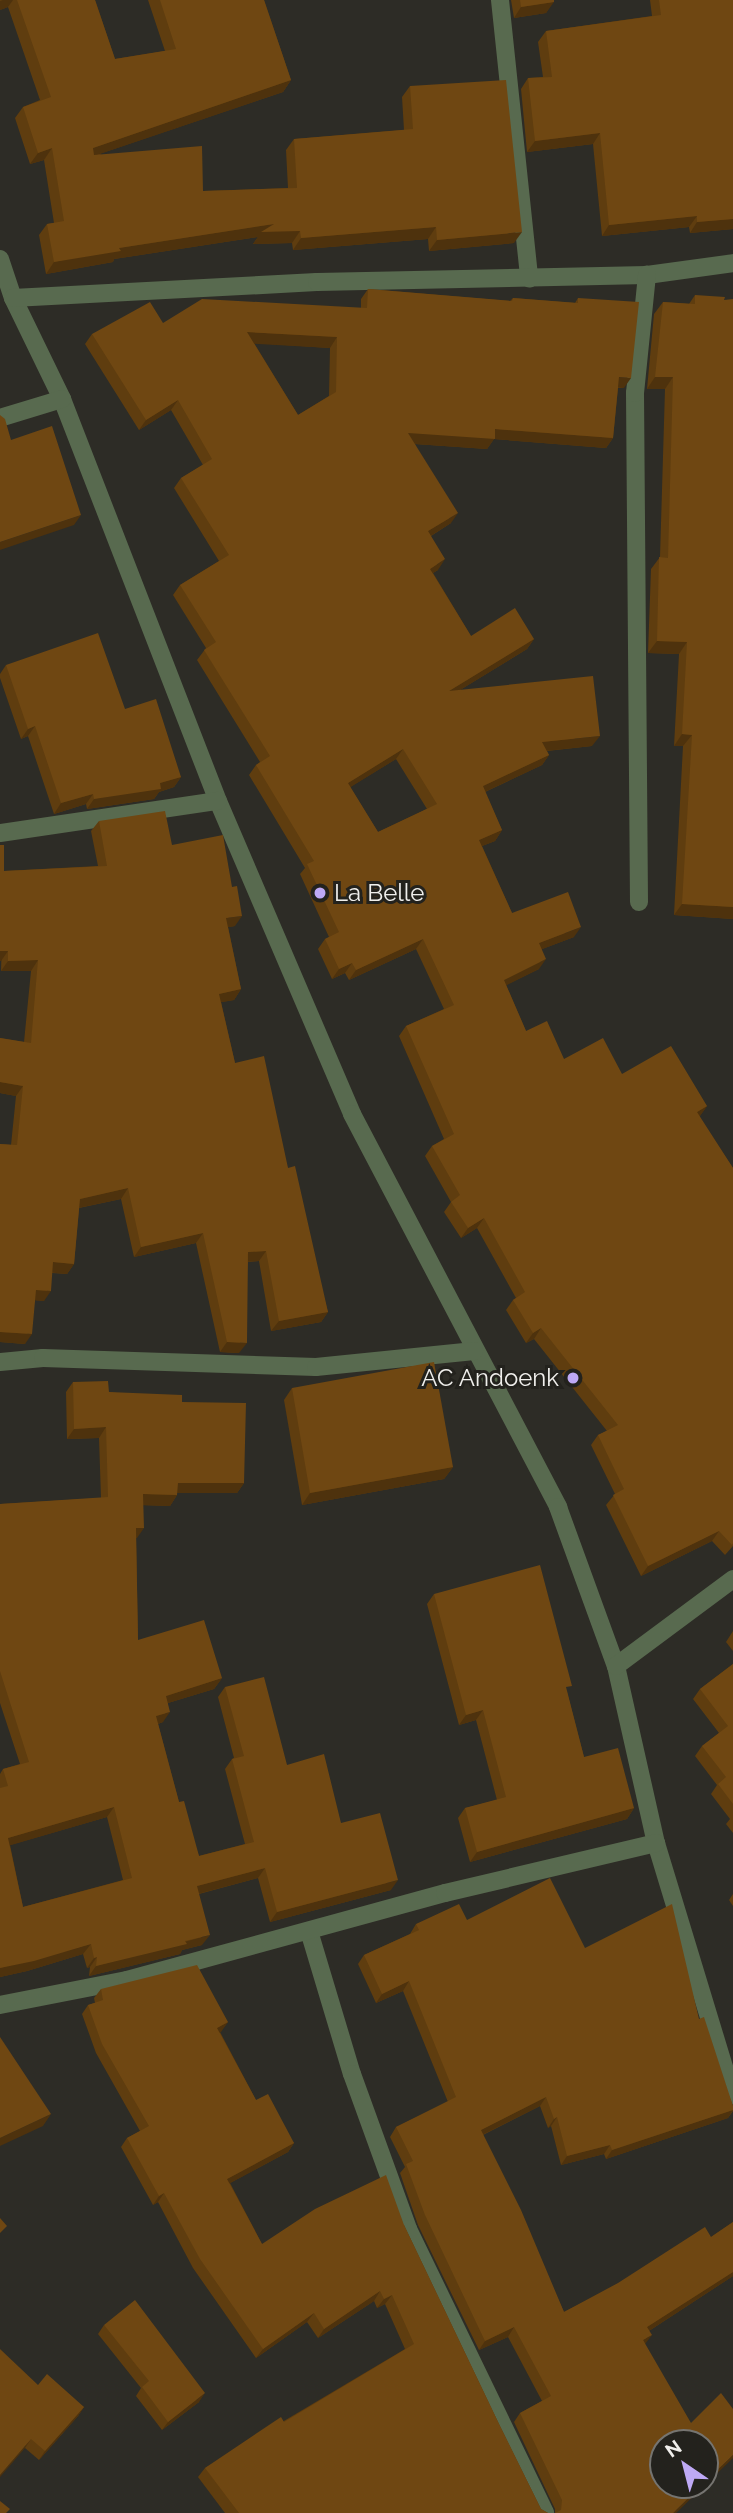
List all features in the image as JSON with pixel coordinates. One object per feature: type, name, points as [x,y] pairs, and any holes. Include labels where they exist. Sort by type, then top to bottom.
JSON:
[{"type":"street","points":[[500,0],[529,278]]},
{"type":"street","points":[[0,259],[13,298],[62,399],[218,801],[352,1114],[558,1507],[616,1666],[656,1843],[733,2096]]},
{"type":"street","points":[[13,298],[317,282],[647,275],[733,263]]},
{"type":"street","points":[[639,902],[635,393],[647,275]]},
{"type":"street","points":[[0,418],[62,399]]},
{"type":"street","points":[[0,833],[218,801]]},
{"type":"street","points":[[0,1362],[43,1358],[316,1367],[474,1351]]},
{"type":"street","points":[[616,1666],[733,1579]]},
{"type":"street","points":[[0,2006],[127,1980],[445,1893],[656,1843]]},
{"type":"street","points":[[309,1931],[352,2074],[408,2229],[545,2513]]},
{"type":"building","points":[[17,0],[95,0],[115,59],[176,49],[160,0],[264,0],[291,80],[93,148],[94,155],[202,146],[203,191],[297,188],[294,139],[413,129],[410,86],[506,80],[522,232],[437,240],[436,227],[301,238],[300,231],[261,232],[274,224],[119,248],[121,251],[54,262],[47,224],[64,221],[52,148],[38,153],[23,107],[51,97]]},
{"type":"building","points":[[520,0],[554,0],[554,2],[521,7]]},
{"type":"building","points":[[659,0],[733,0],[733,219],[697,222],[697,216],[609,225],[600,133],[535,141],[528,78],[552,77],[546,31],[661,15]]},
{"type":"building","points":[[368,289],[512,301],[513,298],[578,303],[578,298],[639,302],[631,378],[619,377],[613,438],[495,429],[495,439],[408,433],[458,513],[428,531],[445,559],[430,569],[471,636],[515,608],[534,639],[449,691],[593,676],[600,736],[542,742],[549,755],[483,786],[502,830],[479,840],[512,913],[568,892],[581,927],[539,943],[546,959],[504,980],[526,1031],[547,1021],[564,1059],[603,1038],[622,1074],[671,1046],[707,1106],[697,1112],[733,1168],[732,1545],[719,1531],[648,1566],[613,1495],[624,1489],[598,1435],[618,1425],[541,1328],[533,1333],[513,1300],[525,1292],[484,1218],[468,1228],[451,1202],[460,1195],[432,1146],[454,1134],[406,1026],[454,1005],[423,939],[356,970],[352,963],[339,969],[325,939],[339,932],[307,864],[314,861],[256,765],[270,756],[204,650],[216,642],[180,585],[229,555],[181,478],[212,459],[178,400],[146,420],[92,334],[150,302],[163,323],[202,299],[367,308]],"holes":[[[247,332],[337,337],[336,392],[298,415]],[[403,749],[437,804],[378,832],[348,783]]]},
{"type":"building","points":[[695,295],[733,299],[733,907],[682,904],[692,735],[682,734],[687,642],[657,641],[659,557],[668,558],[673,377],[655,377],[663,302],[695,304]]},
{"type":"building","points":[[0,415],[5,419],[11,440],[52,426],[81,515],[0,542]]},
{"type":"building","points":[[98,633],[125,709],[156,699],[181,777],[160,783],[161,789],[94,799],[93,794],[61,803],[35,726],[28,729],[6,665]]},
{"type":"building","points":[[165,811],[172,845],[223,835],[232,887],[237,886],[242,916],[226,918],[241,989],[219,994],[235,1063],[264,1056],[288,1168],[295,1166],[328,1312],[279,1321],[266,1251],[248,1252],[247,1343],[227,1342],[203,1233],[141,1247],[128,1188],[80,1199],[74,1264],[53,1262],[51,1291],[36,1290],[32,1334],[0,1332],[0,1144],[17,1145],[23,1086],[0,1082],[0,1038],[31,1043],[38,960],[8,961],[8,951],[0,951],[0,845],[4,845],[4,871],[107,866],[99,821]]},
{"type":"building","points":[[434,1362],[453,1467],[310,1493],[292,1388]]},
{"type":"building","points":[[108,1381],[109,1392],[182,1395],[182,1402],[246,1403],[244,1483],[178,1483],[177,1495],[143,1494],[144,1528],[136,1528],[138,1640],[204,1620],[222,1678],[166,1696],[170,1712],[156,1716],[179,1802],[184,1801],[199,1856],[254,1842],[232,1759],[244,1756],[225,1687],[264,1677],[287,1765],[324,1754],[341,1823],[380,1813],[398,1880],[277,1912],[265,1868],[197,1886],[210,1935],[185,1941],[187,1944],[96,1966],[97,1957],[94,1958],[91,1944],[0,1968],[0,1788],[8,1786],[3,1769],[29,1762],[0,1671],[0,1504],[108,1497],[106,1427],[74,1429],[73,1382]],"holes":[[[114,1807],[132,1878],[23,1907],[8,1838]]]},
{"type":"building","points":[[540,1565],[572,1686],[566,1687],[584,1757],[618,1748],[634,1808],[477,1852],[465,1808],[506,1797],[483,1710],[466,1715],[434,1594]]},
{"type":"building","points":[[733,1664],[733,1804],[718,1784],[726,1777],[702,1746],[728,1726],[700,1689]]},
{"type":"building","points":[[550,1878],[585,1948],[672,1904],[699,2019],[704,2017],[733,2110],[612,2150],[610,2145],[567,2156],[557,2117],[554,2119],[546,2097],[481,2130],[521,2210],[564,2312],[618,2283],[705,2227],[711,2237],[733,2222],[733,2272],[647,2327],[652,2335],[643,2340],[691,2423],[721,2393],[733,2409],[733,2455],[719,2468],[719,2429],[649,2429],[649,2499],[688,2499],[673,2513],[555,2513],[561,2510],[562,2500],[520,2413],[551,2396],[514,2327],[485,2341],[425,2215],[406,2164],[413,2161],[396,2127],[456,2097],[409,1981],[382,1994],[364,1955],[419,1930],[416,1924],[459,1904],[467,1920]]},
{"type":"building","points":[[197,1965],[228,2022],[217,2028],[256,2100],[268,2094],[294,2143],[227,2179],[262,2244],[315,2209],[386,2175],[404,2225],[499,2424],[541,2509],[548,2513],[239,2513],[205,2468],[281,2417],[284,2422],[414,2344],[392,2295],[384,2299],[380,2291],[324,2329],[314,2313],[263,2349],[200,2259],[164,2193],[159,2196],[127,2138],[149,2126],[102,2044],[88,2005],[103,2000],[101,1989]]},
{"type":"building","points":[[0,2037],[51,2114],[0,2138]]},
{"type":"building","points":[[0,2218],[7,2226],[0,2233]]},
{"type":"building","points":[[135,2300],[205,2393],[168,2422],[142,2387],[149,2381],[104,2325]]},
{"type":"building","points":[[0,2349],[38,2385],[47,2374],[84,2407],[45,2451],[31,2439],[0,2475]]},
{"type":"building","points":[[0,2501],[10,2509],[6,2513],[0,2513]]},
{"type":"place","name":"La Belle","points":[[320,893]]},
{"type":"place","name":"AC Andoenk","points":[[573,1378]]}]
